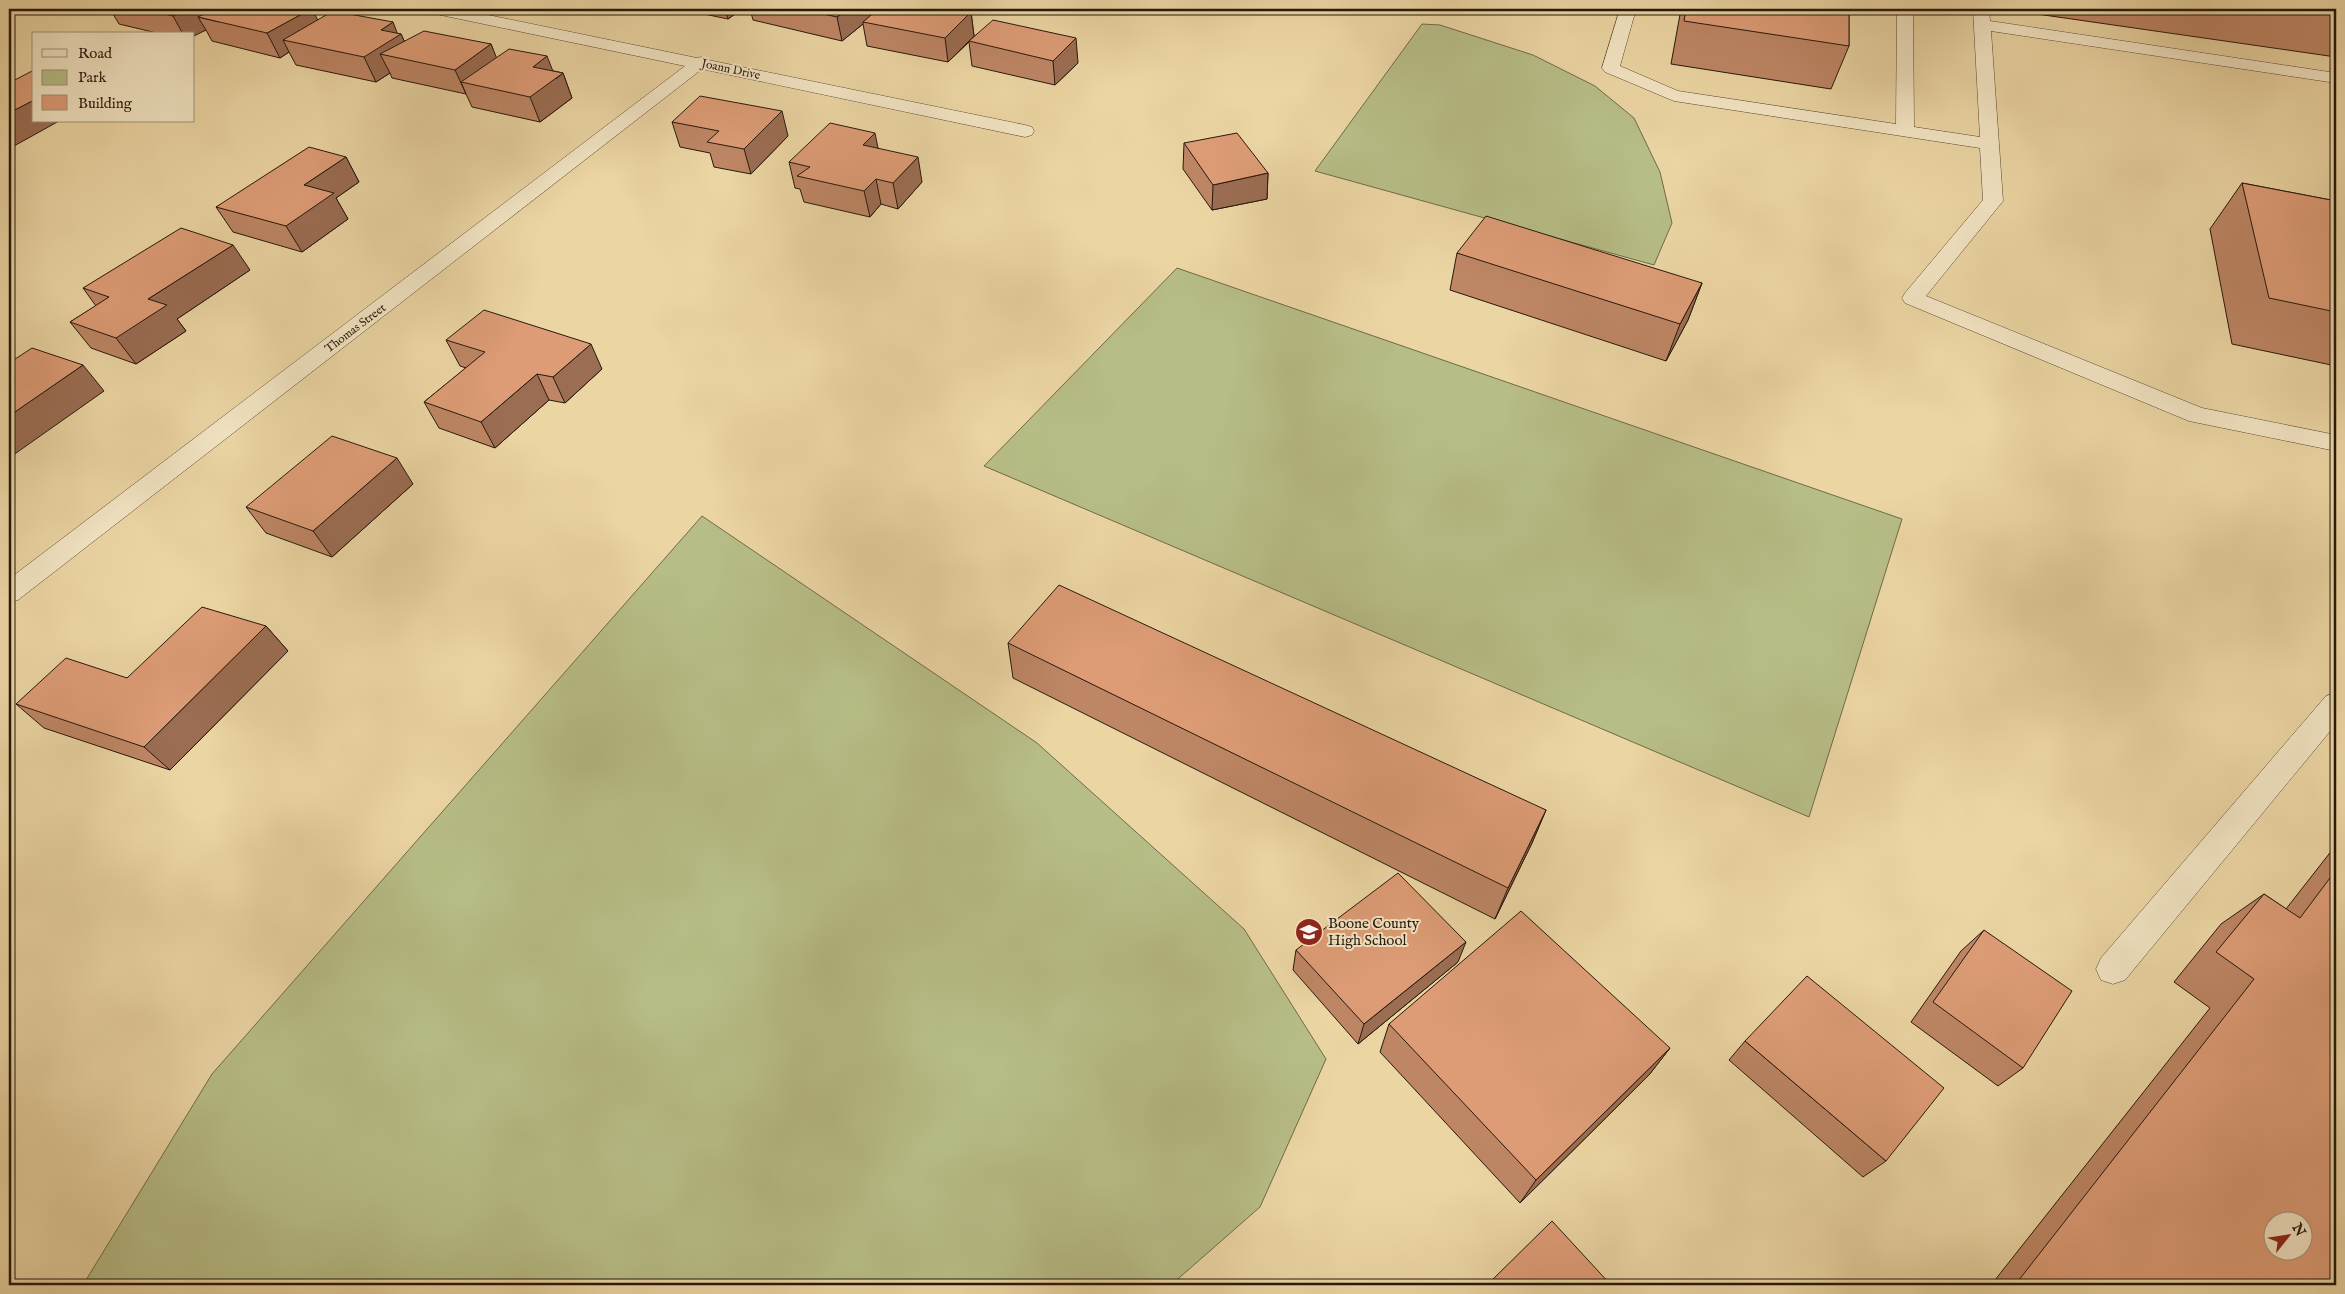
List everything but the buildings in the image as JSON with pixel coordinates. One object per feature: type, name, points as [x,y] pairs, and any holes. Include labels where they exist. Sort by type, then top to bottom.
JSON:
[{"type":"street","name":"Joann Drive","points":[[436,9],[701,62],[1025,131]]},
{"type":"street","points":[[1628,9],[1611,68],[1674,96],[1989,144]]},
{"type":"street","points":[[1905,9],[1906,131]]},
{"type":"street","points":[[2336,78],[1981,17],[1993,201],[1913,298],[2197,415],[2336,443]]},
{"type":"street","name":"Thomas Street","points":[[9,594],[701,62]]},
{"type":"street","points":[[2113,969],[2336,704]]},
{"type":"green space","points":[[1422,24],[1440,25],[1533,55],[1595,86],[1634,118],[1660,172],[1672,223],[1654,265],[1315,171]]},
{"type":"green space","points":[[1177,268],[1902,519],[1809,817],[984,466]]},
{"type":"green space","points":[[702,516],[1037,743],[1244,929],[1326,1059],[1260,1207],[1171,1285],[83,1285],[212,1074]]},
{"type":"place","name":"Boone County High School","points":[[1309,932]]}]
